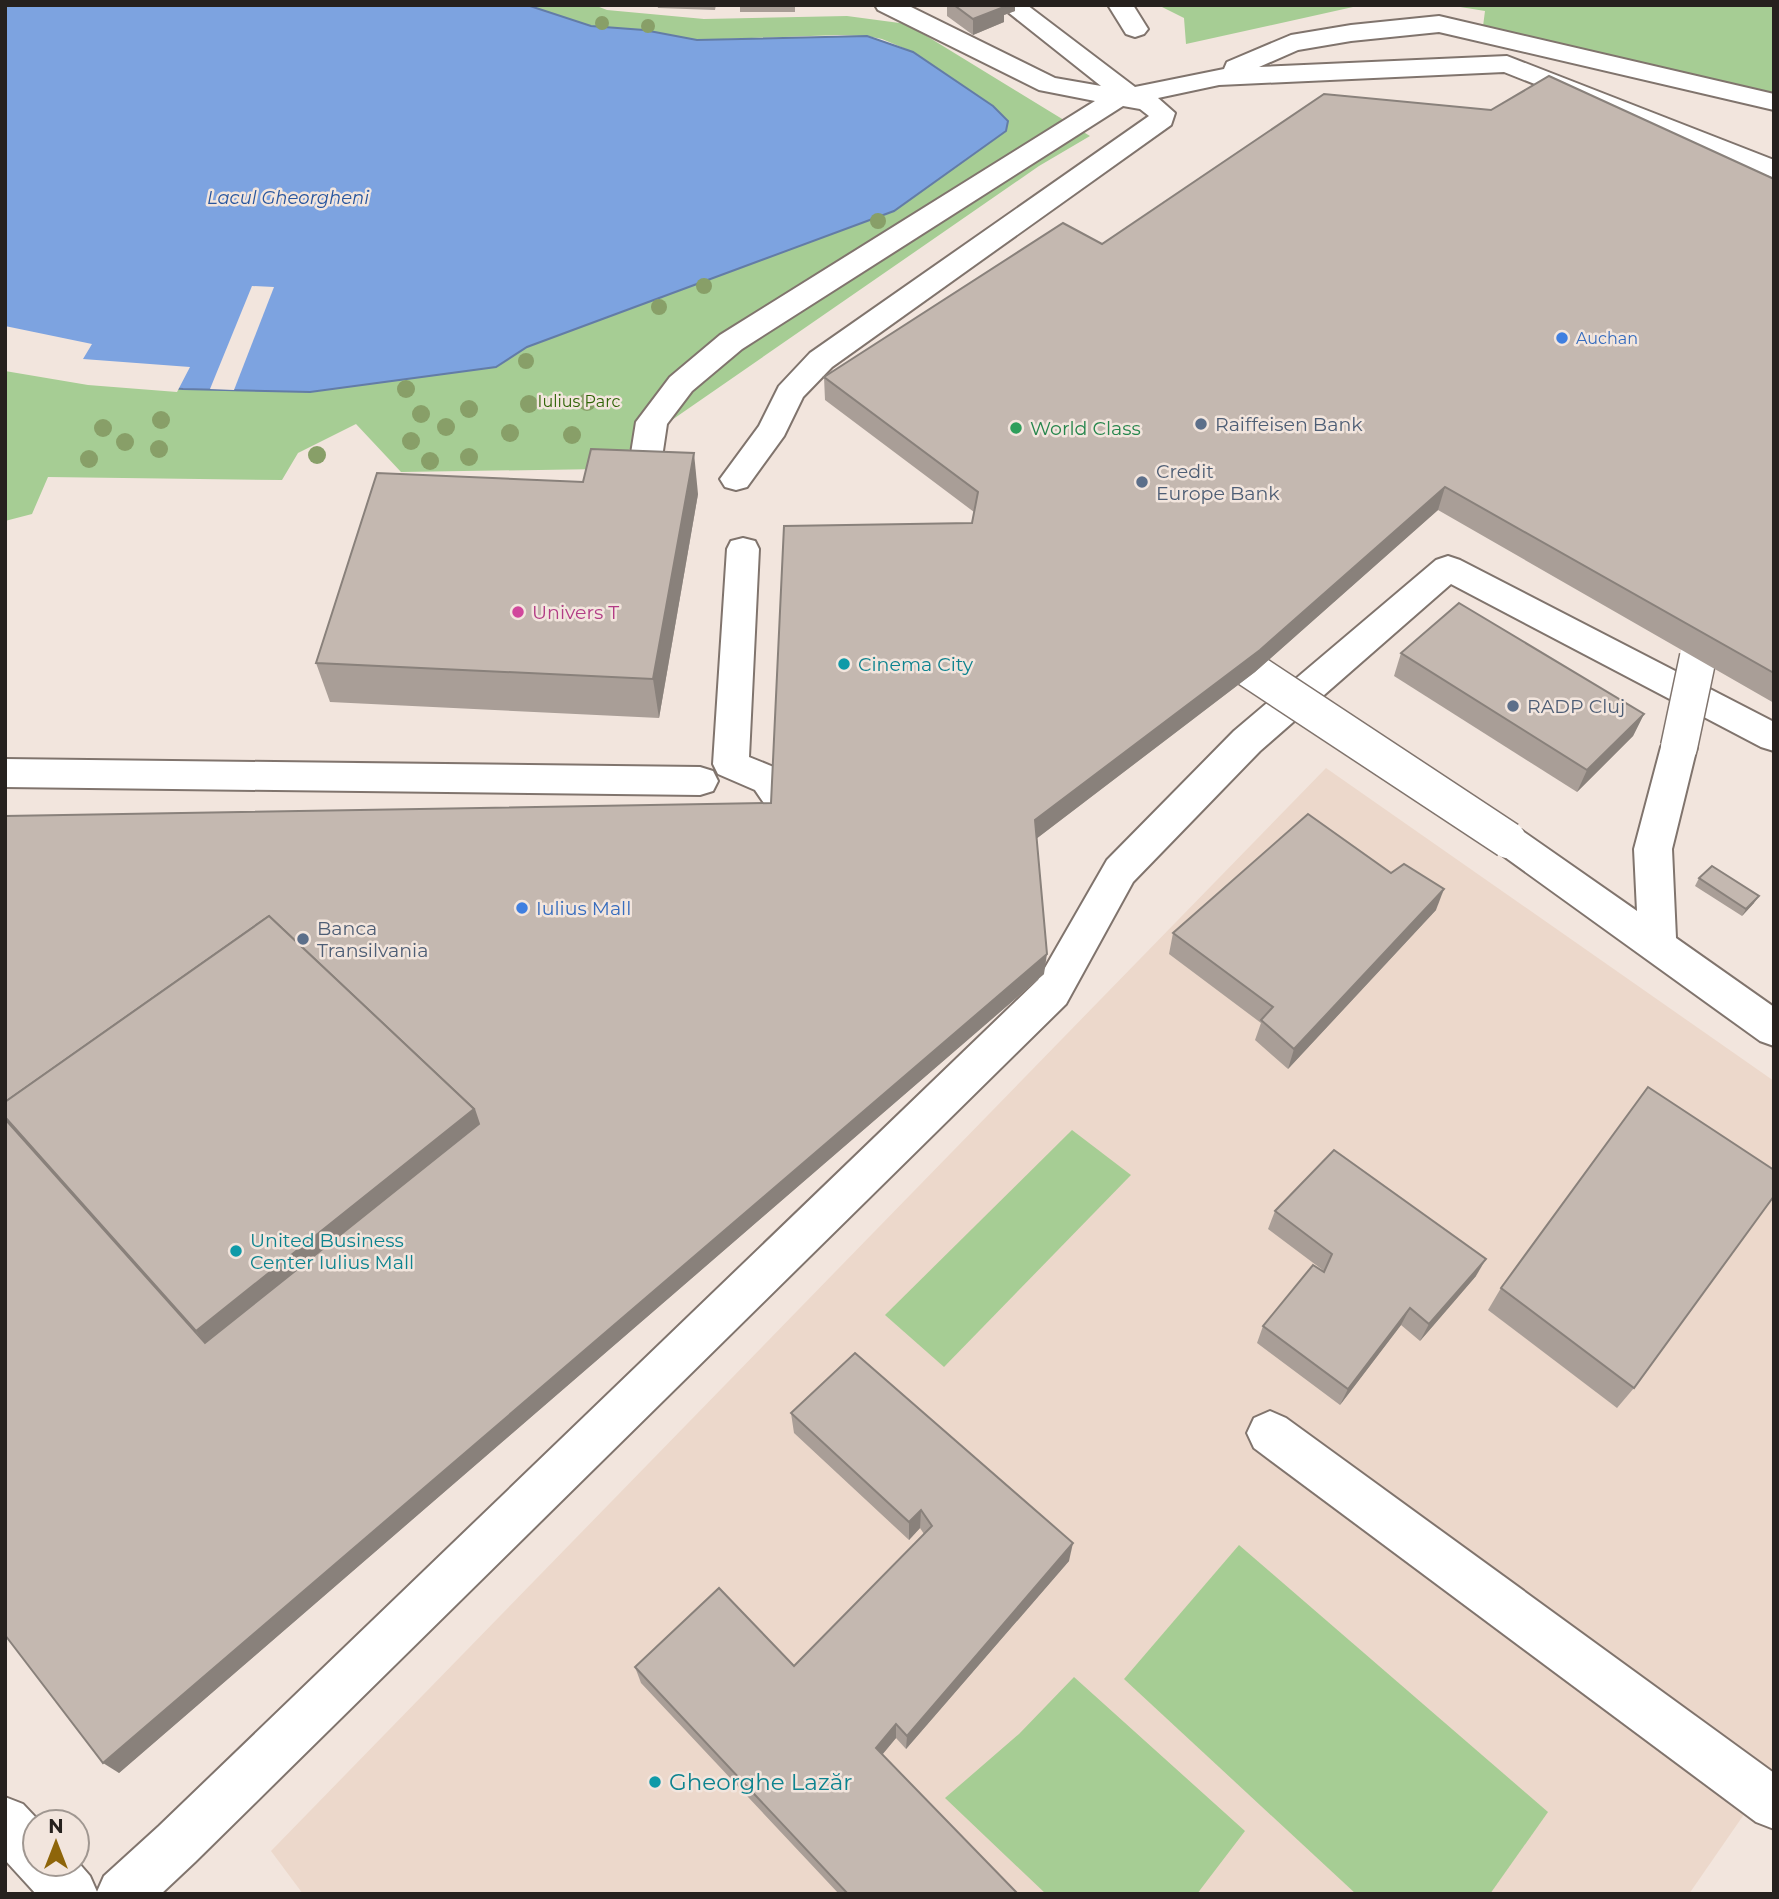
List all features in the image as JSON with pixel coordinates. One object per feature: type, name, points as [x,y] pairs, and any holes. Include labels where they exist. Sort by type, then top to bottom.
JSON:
[{"type":"street","points":[[736,479],[773,429],[790,393],[821,360],[1162,119],[1162,113],[1157,107],[1137,100],[1048,84],[887,5]]},
{"type":"street","points":[[1011,5],[1123,97]]},
{"type":"street","points":[[1120,5],[1135,29]]},
{"type":"street","points":[[1219,77],[1291,43],[1351,33],[1439,24],[1774,102]]},
{"type":"street","points":[[641,491],[652,422],[681,384],[730,342],[1123,97],[1219,77],[1507,64],[1774,170]]},
{"type":"street","points":[[1219,77],[1312,90],[1334,98]]},
{"type":"street","points":[[743,549],[731,764],[768,780],[800,827]]},
{"type":"street","points":[[122,1894],[177,1844],[1052,992],[1120,871],[1247,741],[1448,568],[1774,738]]},
{"type":"street","points":[[1657,945],[1653,849],[1698,657]]},
{"type":"street","points":[[1240,663],[1508,840],[1774,1028]]},
{"type":"street","points":[[5,773],[700,781]]},
{"type":"street","points":[[1270,1433],[1774,1804]]},
{"type":"street","points":[[5,1822],[21,1840]]},
{"type":"street","points":[[57,1878],[72,1894]]},
{"type":"shaded area","points":[[1326,768],[1774,1081],[1774,1771],[1689,1894],[303,1894],[271,1851]]},
{"type":"green space","name":"Iulius Parc","points":[[527,5],[594,5],[607,10],[704,19],[847,16],[907,24],[1090,136],[1039,166],[601,469],[401,472],[356,424],[298,453],[282,480],[48,477],[32,514],[5,521],[5,367],[89,382],[183,389],[310,392],[496,367],[527,347],[894,211],[1006,131],[913,52],[882,39],[838,35],[697,40],[591,26]]},
{"type":"green space","points":[[1158,5],[1362,5],[1186,44],[1184,18]]},
{"type":"green space","points":[[1448,5],[1774,5],[1774,102],[1482,34],[1485,11]]},
{"type":"green space","points":[[1072,1130],[1131,1175],[944,1367],[885,1315]]},
{"type":"green space","points":[[1239,1545],[1548,1812],[1490,1894],[1356,1894],[1124,1679]]},
{"type":"green space","points":[[1074,1677],[1245,1831],[1197,1894],[1046,1894],[945,1798],[1019,1734]]},
{"type":"water","name":"Lacul Gheorgheni","points":[[5,5],[527,5],[591,26],[644,30],[697,40],[867,36],[913,52],[993,106],[1008,121],[1006,131],[894,211],[527,347],[496,367],[310,392],[183,389],[88,382],[5,367]]},
{"type":"pier","points":[[252,286],[274,287],[234,390],[210,389]]},
{"type":"pier","points":[[5,326],[92,344],[83,359],[190,367],[177,392],[88,385],[5,371]]},
{"type":"building","points":[[954,5],[1003,5],[1004,7],[973,19]]},
{"type":"building","name":"Iulius Mall","points":[[1549,76],[1774,179],[1774,673],[1445,487],[1260,650],[1035,820],[1047,954],[103,1763],[5,1635],[5,1119],[205,1343],[479,1124],[474,1109],[269,916],[5,1102],[5,816],[771,803],[784,526],[972,523],[978,492],[824,377],[1063,223],[1102,244],[1324,94],[1491,110]]},
{"type":"building","name":"Univers T","points":[[591,449],[694,453],[653,679],[316,663],[377,473],[583,482]]},
{"type":"building","name":"RADP Cluj","points":[[1459,603],[1644,714],[1587,770],[1401,653]]},
{"type":"building","points":[[1308,814],[1391,873],[1404,864],[1444,889],[1294,1049],[1261,1020],[1273,1007],[1173,933]]},
{"type":"building","points":[[1712,866],[1759,896],[1746,909],[1699,878]]},
{"type":"building","name":"United Business Center Iulius Mall","points":[[269,916],[474,1109],[196,1331],[5,1117],[5,1102]]},
{"type":"building","points":[[1648,1087],[1774,1170],[1774,1196],[1634,1388],[1501,1288]]},
{"type":"building","points":[[1334,1150],[1486,1259],[1429,1324],[1410,1308],[1348,1389],[1263,1326],[1313,1265],[1324,1272],[1332,1254],[1275,1211]]},
{"type":"building","points":[[855,1353],[1073,1543],[907,1736],[896,1724],[876,1748],[1018,1894],[848,1894],[635,1667],[719,1588],[794,1666],[932,1526],[921,1510],[909,1522],[791,1413]]},
{"type":"place","name":"Auchan","points":[[1562,338]]},
{"type":"place","name":"Raiffeisen Bank","points":[[1201,424]]},
{"type":"place","name":"World Class","points":[[1016,428]]},
{"type":"place","name":"Credit Europe Bank","points":[[1142,482]]},
{"type":"place","name":"Univers T","points":[[518,612]]},
{"type":"place","name":"Cinema City","points":[[844,664]]},
{"type":"place","name":"RADP Cluj","points":[[1513,706]]},
{"type":"place","name":"Iulius Mall","points":[[522,908]]},
{"type":"place","name":"Banca Transilvania","points":[[303,939]]},
{"type":"place","name":"United Business Center Iulius Mall","points":[[236,1251]]},
{"type":"place","name":"Gheorghe Lazăr","points":[[655,1782]]}]
